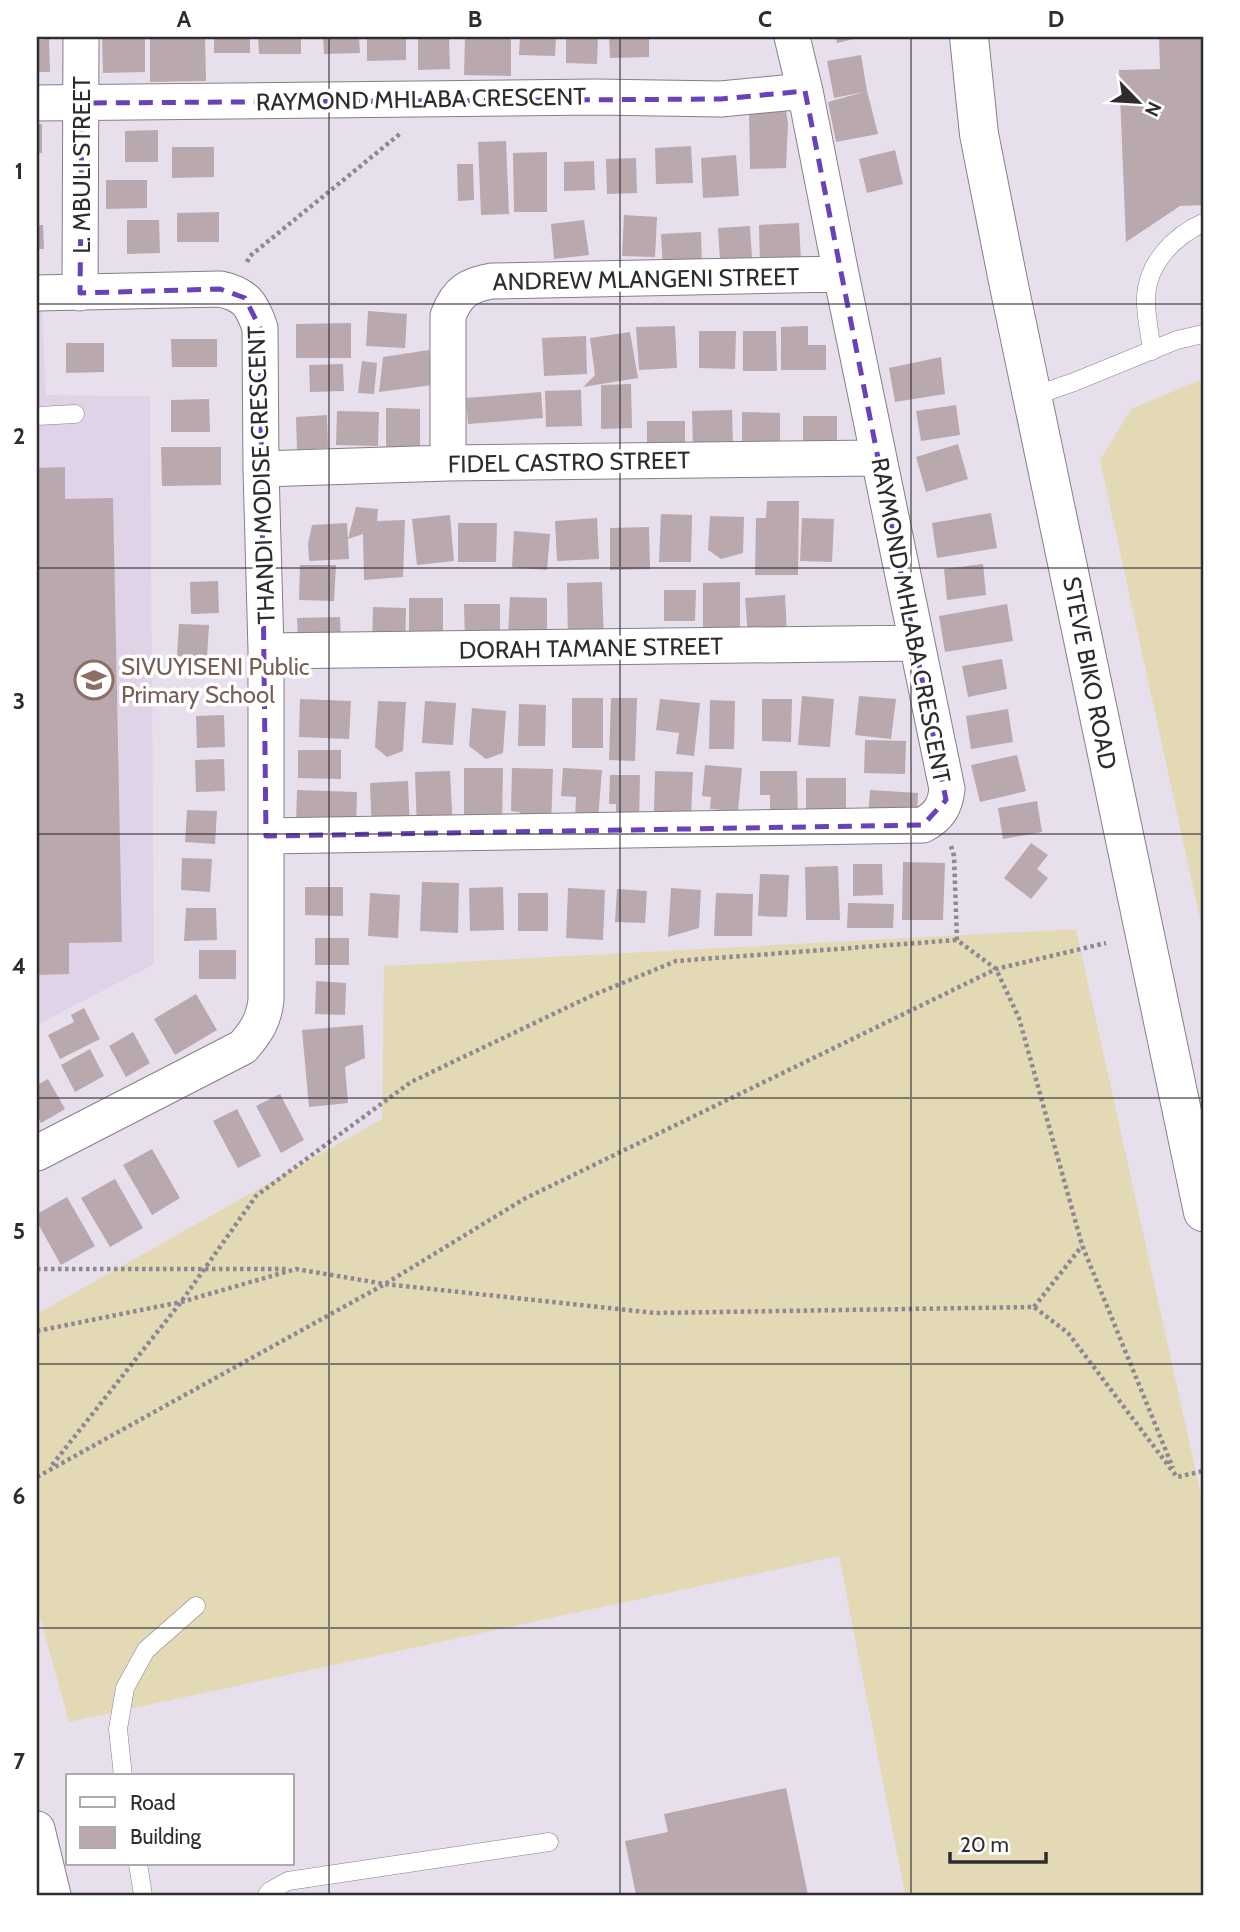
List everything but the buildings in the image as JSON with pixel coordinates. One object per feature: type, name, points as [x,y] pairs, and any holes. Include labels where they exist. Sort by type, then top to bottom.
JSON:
[{"type":"street","name":"L. MBULI STREET","points":[[80,293],[81,37]]},
{"type":"street","name":"RAYMOND MHLABA CRESCENT","points":[[267,836],[923,825],[934,820],[942,811],[947,789],[792,37]]},
{"type":"street","name":"STEVE BIKO ROAD","points":[[949,37],[965,101],[979,134]]},
{"type":"street","name":"STEVE BIKO ROAD","points":[[969,37],[979,134],[1031,397],[1203,1212]]},
{"type":"street","name":"RAYMOND MHLABA CRESCENT","points":[[37,103],[596,97],[722,99],[805,91]]},
{"type":"street","name":"ANDREW MLANGENI STREET","points":[[448,463],[448,316],[459,295],[472,285],[492,281],[841,274]]},
{"type":"street","name":"THANDI MODISE CRESCENT","points":[[37,293],[220,289],[234,292],[245,299],[255,313],[260,328],[267,836],[267,1000],[261,1024],[243,1047],[37,1153]]},
{"type":"street","name":"FIDEL CASTRO STREET","points":[[261,469],[448,463],[878,458]]},
{"type":"street","name":"DORAH TAMANE STREET","points":[[266,651],[916,643]]},
{"type":"street","points":[[37,1829],[52,1895]]},
{"type":"lane","points":[[1152,351],[1146,295],[1151,274],[1161,254],[1191,228],[1203,223]]},
{"type":"lane","points":[[1031,397],[1177,340],[1203,334]]},
{"type":"lane","points":[[37,416],[75,414]]},
{"type":"lane","points":[[123,1774],[118,1729],[125,1688],[146,1650],[197,1606]]},
{"type":"lane","points":[[267,1895],[288,1881],[549,1842]]},
{"type":"lane","points":[[138,1866],[144,1895]]},
{"type":"path","points":[[234,292],[250,256],[443,99]]},
{"type":"path","points":[[942,811],[954,856],[957,940]]},
{"type":"path","points":[[49,1469],[181,1302],[256,1196],[411,1082],[591,996],[676,961],[957,940],[996,969],[1019,1018],[1082,1245],[1177,1476]]},
{"type":"path","points":[[37,1477],[385,1284],[524,1199],[996,969],[1106,943]]},
{"type":"path","points":[[1034,1307],[1082,1245]]},
{"type":"path","points":[[37,1269],[296,1269],[385,1284],[655,1314],[1034,1307],[1068,1333],[1177,1476]]},
{"type":"path","points":[[37,1331],[181,1302],[296,1269]]},
{"type":"path","points":[[1177,1476],[1203,1472]]},
{"type":"highlighted area","points":[[805,91],[946,800],[923,825],[266,836],[260,328],[245,298],[220,289],[80,293],[82,103],[721,99]]},
{"type":"shaded area","name":"SIVUYISENI Public Primary School","points":[[37,306],[42,306],[46,395],[150,396],[154,964],[37,1025]]},
{"type":"sand","points":[[1203,379],[1203,933],[1100,460],[1131,409]]},
{"type":"sand","points":[[1076,929],[1203,1504],[1203,1895],[905,1895],[839,1556],[69,1722],[37,1607],[37,1314],[382,1119],[384,966]]},
{"type":"place","name":"SIVUYISENI Public Primary School","points":[[94,680]]}]
